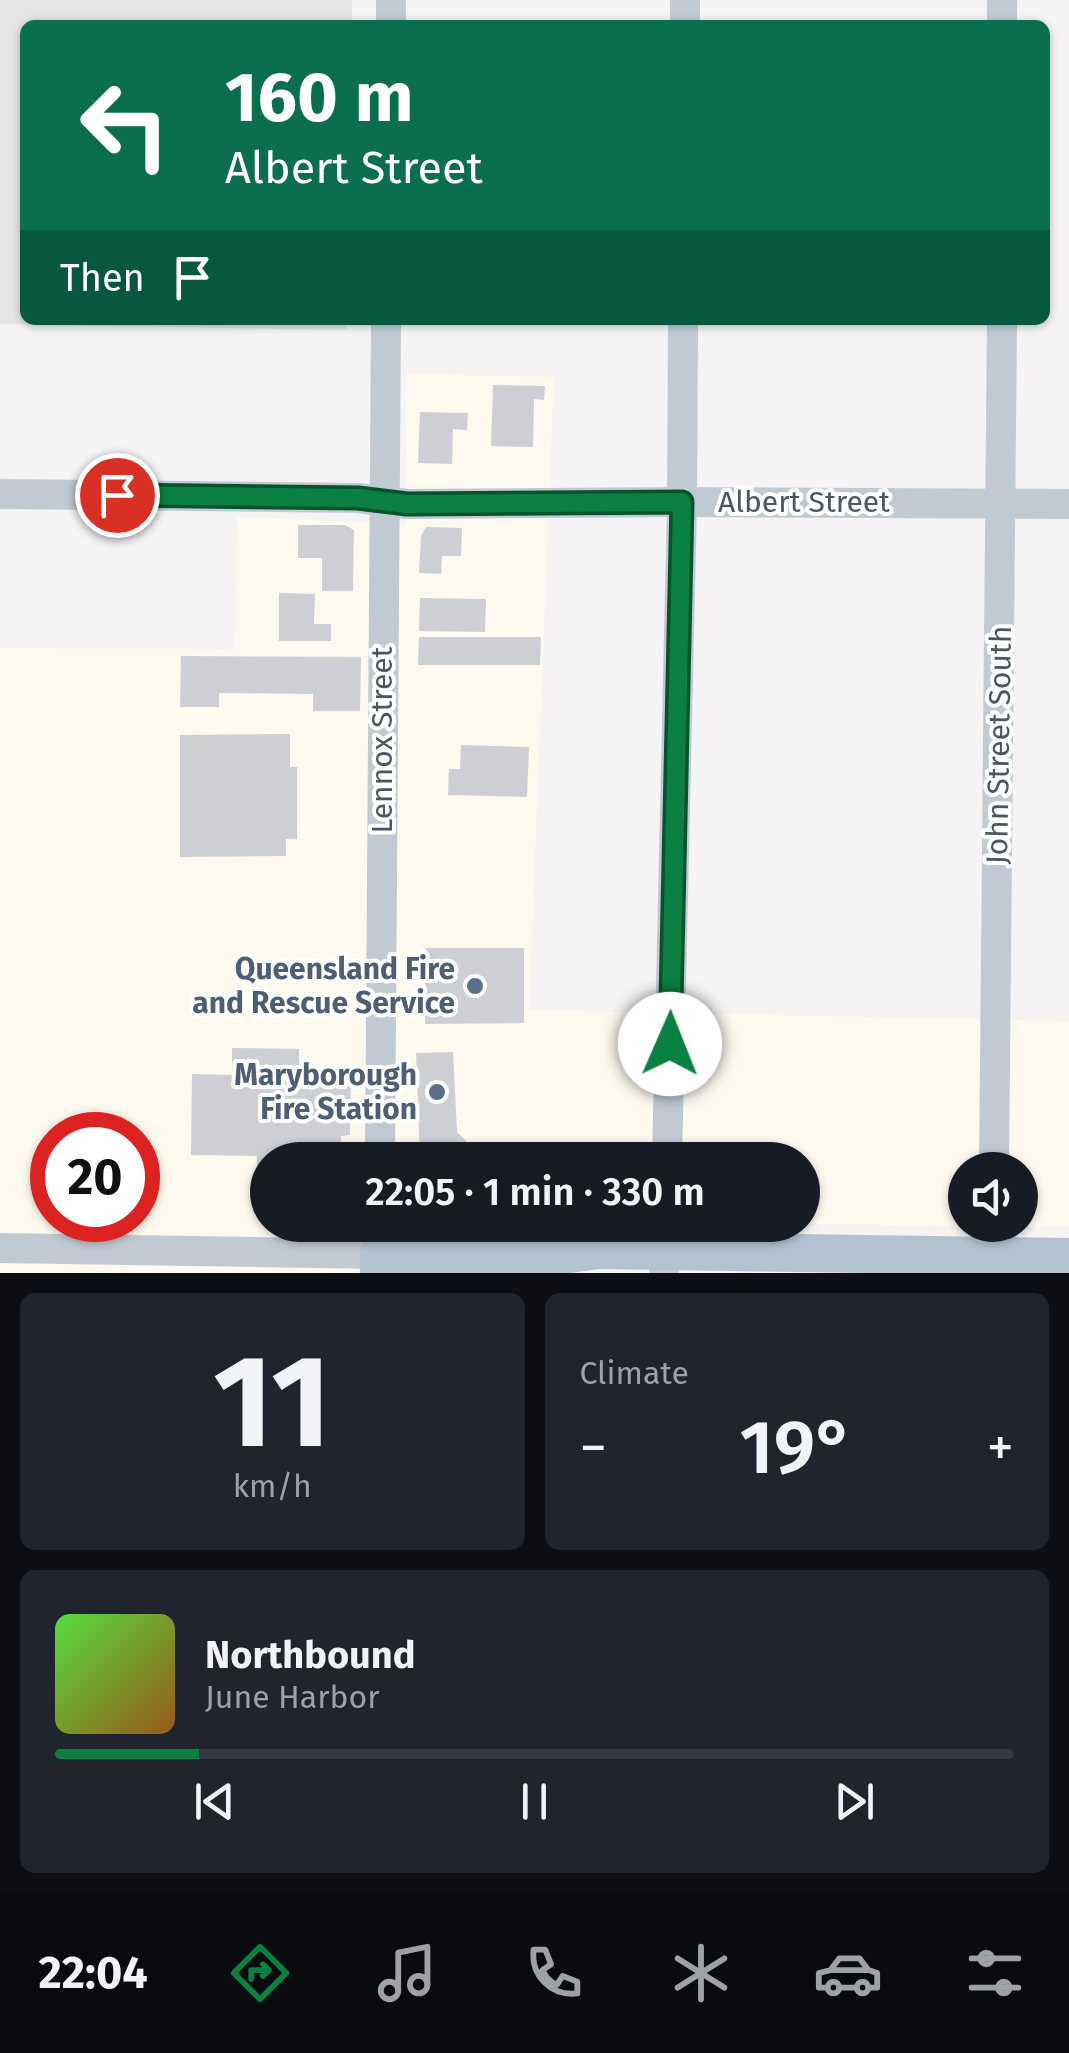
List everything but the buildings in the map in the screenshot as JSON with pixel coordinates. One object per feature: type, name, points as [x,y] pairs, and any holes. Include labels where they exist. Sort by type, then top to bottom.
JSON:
[{"type":"main road","points":[[380,1251],[548,1257],[598,1250],[659,1256],[998,1252],[1069,1257]]},
{"type":"street","name":"Lennox Street","points":[[380,1142],[386,325]]},
{"type":"street","points":[[667,1142],[683,325]]},
{"type":"street","name":"John Street South","points":[[994,1152],[1002,325]]},
{"type":"street","name":"Albert Street","points":[[0,494],[358,498],[407,504],[1069,504]]},
{"type":"street","points":[[0,1248],[380,1251]]},
{"type":"shaded area","points":[[0,0],[352,0],[352,20],[20,20],[20,324],[0,324]]},
{"type":"shaded area","points":[[58,325],[347,325],[347,330]]},
{"type":"shaded area","points":[[406,374],[554,377],[529,1010],[1069,1021],[1069,1227],[1038,1227],[1038,1152],[948,1152],[948,1226],[820,1224],[820,1142],[250,1142],[250,1242],[353,1242],[354,1273],[0,1273],[0,648],[235,649],[237,517],[406,524]]},
{"type":"place","name":"Queensland Fire and Rescue Service","points":[[475,986]]},
{"type":"place","name":"Maryborough Fire Station","points":[[437,1092]]},
{"type":"route","points":[[117,495],[358,498],[407,504],[682,502],[670,1044]]}]
